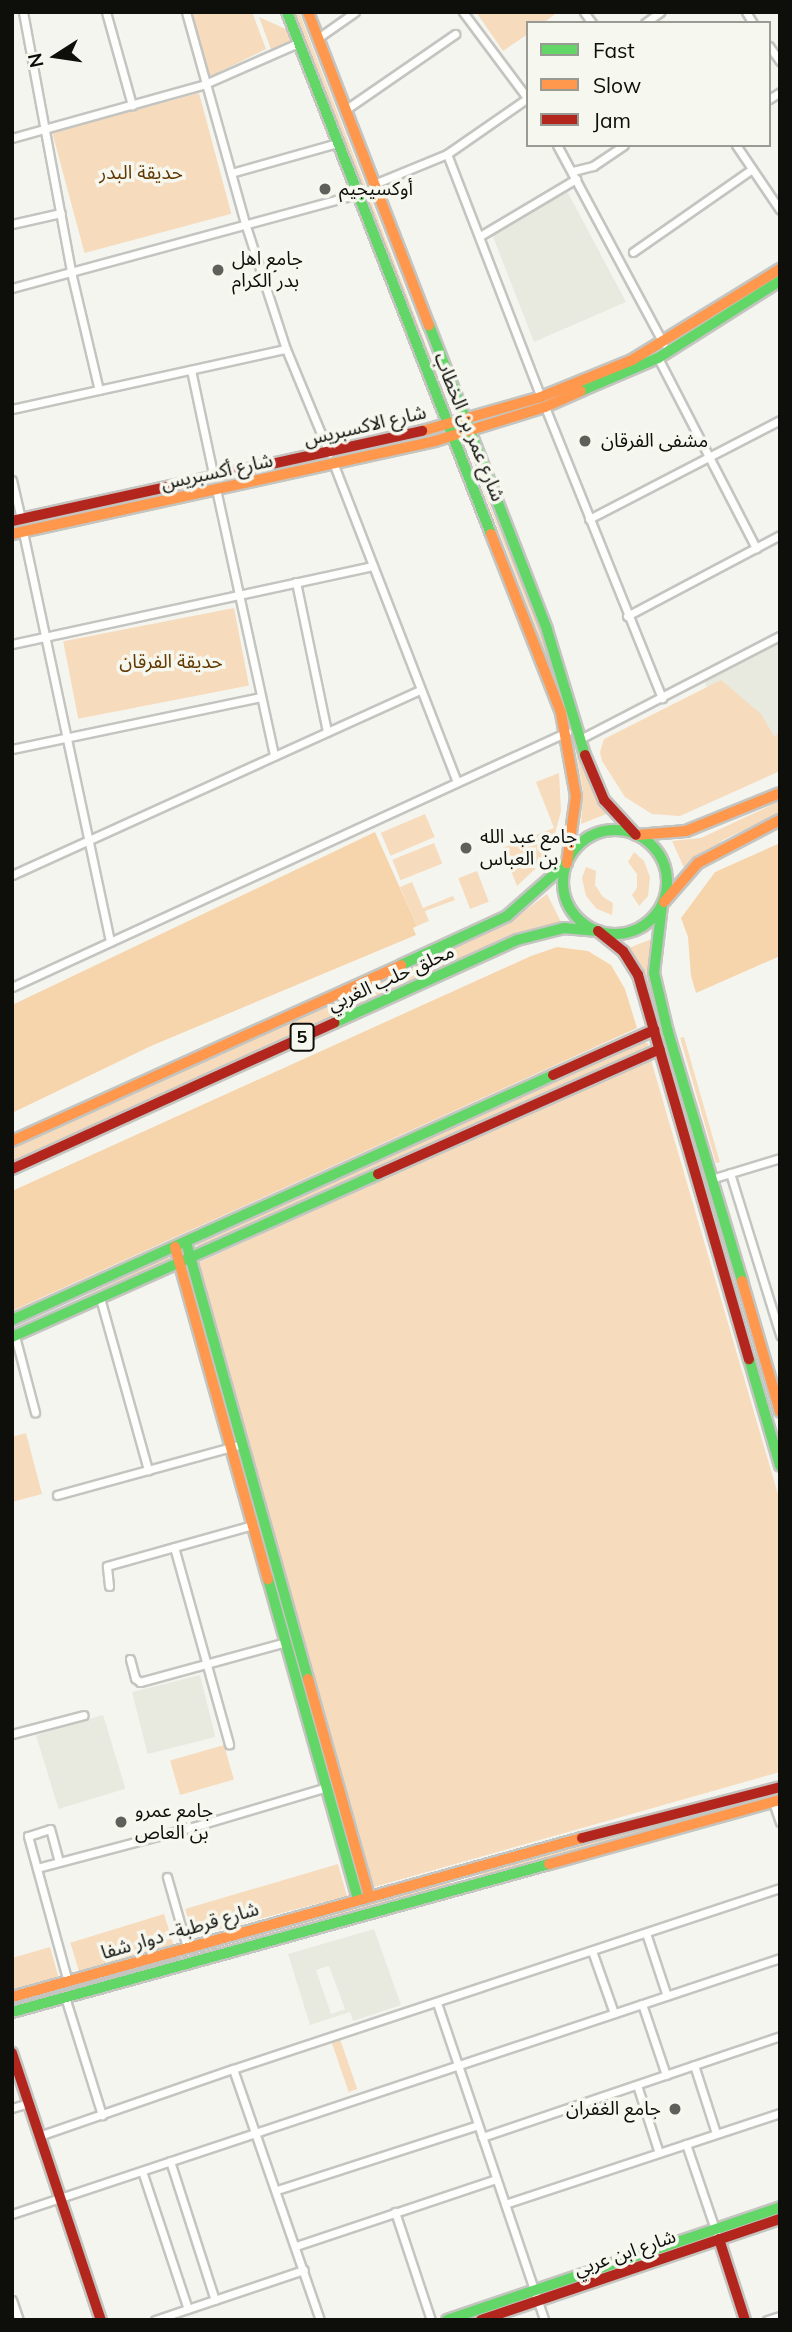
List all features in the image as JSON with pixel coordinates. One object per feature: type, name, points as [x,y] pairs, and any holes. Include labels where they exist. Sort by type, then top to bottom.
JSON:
[{"type":"main road","name":"شارع عمر بن الخطاب","points":[[287,12],[455,437],[567,732],[576,796],[567,863]]},
{"type":"main road","name":"شارع عمر بن الخطاب","points":[[308,12],[464,421],[547,629],[596,788],[636,835]]},
{"type":"main road","name":"شارع الاكسبريس","points":[[16,520],[329,453],[464,421],[541,397],[600,374],[663,343],[780,269]]},
{"type":"main road","name":"شارع أكسبريس","points":[[12,534],[455,437],[545,408],[658,358],[780,281]]},
{"type":"main road","points":[[780,793],[686,831],[636,835],[616,831],[596,834],[579,846],[567,863],[564,881],[566,900],[582,922],[623,951],[638,975],[780,1466]]},
{"type":"main road","points":[[598,931],[617,934],[635,930],[651,920],[698,863],[780,820]]},
{"type":"main road","points":[[636,835],[653,847],[663,865],[667,885],[654,973],[711,1179],[779,1407]]},
{"type":"main road","name":"محلق حلب الغربي","points":[[12,1141],[507,916],[567,863]]},
{"type":"main road","name":"محلق حلب الغربي","points":[[12,1169],[517,940],[564,928],[598,931]]},
{"type":"main road","points":[[12,1320],[654,1030]]},
{"type":"main road","points":[[13,1336],[660,1049]]},
{"type":"main road","points":[[186,1242],[259,1524],[292,1641],[338,1784],[364,1897]]},
{"type":"main road","points":[[175,1247],[237,1445]]},
{"type":"main road","points":[[52,1302],[58,1317]]},
{"type":"main road","points":[[292,1641],[327,1787],[364,1897]]},
{"type":"main road","points":[[327,1787],[338,1784]]},
{"type":"main road","name":"شارع قرطبة- دوار شفا","points":[[12,1997],[464,1869],[780,1787]]},
{"type":"main road","points":[[12,2012],[776,1801]]},
{"type":"main road","points":[[464,1869],[468,1884]]},
{"type":"main road","points":[[135,1962],[139,1976]]},
{"type":"main road","points":[[12,2053],[101,2320]]},
{"type":"main road","points":[[745,2320],[717,2234],[780,2207]]},
{"type":"main road","name":"شارع ابن عربي","points":[[481,2320],[536,2295],[717,2234],[780,2219]]},
{"type":"main road","points":[[447,2320],[536,2295]]},
{"type":"street","points":[[23,12],[71,272],[99,390]]},
{"type":"street","points":[[106,12],[132,105]]},
{"type":"street","points":[[186,12],[245,223],[286,349],[329,453]]},
{"type":"street","points":[[318,38],[355,12]]},
{"type":"street","points":[[463,12],[526,95]]},
{"type":"street","points":[[648,19],[660,12]]},
{"type":"street","points":[[345,110],[455,34]]},
{"type":"street","points":[[12,138],[205,84],[298,43]]},
{"type":"street","points":[[374,184],[447,154],[526,99]]},
{"type":"street","points":[[232,173],[338,143]]},
{"type":"street","points":[[558,147],[663,343]]},
{"type":"street","points":[[480,236],[621,147]]},
{"type":"street","points":[[737,147],[780,210]]},
{"type":"street","points":[[447,154],[541,397]]},
{"type":"street","points":[[633,252],[752,169]]},
{"type":"street","points":[[12,288],[358,194]]},
{"type":"street","points":[[12,224],[61,213]]},
{"type":"street","points":[[12,409],[286,349]]},
{"type":"street","points":[[658,358],[756,548]]},
{"type":"street","points":[[191,370],[214,478]]},
{"type":"street","points":[[545,408],[662,698]]},
{"type":"street","points":[[589,519],[780,420]]},
{"type":"street","points":[[334,465],[419,690],[457,782]]},
{"type":"street","points":[[12,480],[16,520]]},
{"type":"street","points":[[216,489],[274,756]]},
{"type":"street","points":[[23,532],[110,942]]},
{"type":"street","points":[[627,616],[780,535]]},
{"type":"street","points":[[12,644],[373,566]]},
{"type":"street","points":[[296,582],[327,732]]},
{"type":"street","points":[[582,738],[780,636]]},
{"type":"street","points":[[12,875],[419,690]]},
{"type":"street","points":[[12,749],[260,697]]},
{"type":"street","points":[[12,987],[567,732]]},
{"type":"street","points":[[711,1179],[780,1158]]},
{"type":"street","points":[[730,1173],[780,1335]]},
{"type":"street","points":[[100,1298],[148,1470]]},
{"type":"street","points":[[13,1336],[35,1412]]},
{"type":"street","points":[[57,1495],[237,1445]]},
{"type":"street","points":[[109,1587],[107,1566],[259,1524]]},
{"type":"street","points":[[174,1547],[229,1744]]},
{"type":"street","points":[[130,1659],[135,1678],[140,1682],[292,1641]]},
{"type":"street","points":[[12,1734],[84,1715]]},
{"type":"street","points":[[37,1868],[203,1825],[327,1787]]},
{"type":"street","points":[[776,1801],[780,1822]]},
{"type":"street","points":[[59,1862],[50,1829],[28,1836],[68,1982]]},
{"type":"street","points":[[167,1877],[187,1947]]},
{"type":"street","points":[[39,2136],[233,2068],[780,1888]]},
{"type":"street","points":[[646,1933],[667,1996]]},
{"type":"street","points":[[592,1951],[614,2013]]},
{"type":"street","points":[[12,2214],[780,1958]]},
{"type":"street","points":[[65,1997],[102,2115]]},
{"type":"street","points":[[437,2003],[544,2320]]},
{"type":"street","points":[[642,2004],[666,2075]]},
{"type":"street","points":[[482,2137],[780,2036]]},
{"type":"street","points":[[694,2065],[716,2133]]},
{"type":"street","points":[[233,2068],[320,2320]]},
{"type":"street","points":[[637,2085],[659,2152]]},
{"type":"street","points":[[12,2108],[28,2103]]},
{"type":"street","points":[[505,2204],[780,2113]]},
{"type":"street","points":[[277,2190],[478,2125]]},
{"type":"street","points":[[686,2144],[717,2234]]},
{"type":"street","points":[[170,2161],[215,2300]]},
{"type":"street","points":[[142,2171],[188,2309]]},
{"type":"street","points":[[296,2246],[496,2179]]},
{"type":"street","points":[[396,2213],[431,2320]]},
{"type":"street","points":[[155,2320],[304,2270]]},
{"type":"street","points":[[12,2300],[19,2320]]},
{"type":"street","points":[[768,2320],[779,2317]]},
{"type":"shaded area","points":[[566,189],[626,302],[534,342],[492,234]]},
{"type":"shaded area","points":[[780,642],[780,739],[748,780],[704,681]]},
{"type":"shaded area","points":[[375,832],[417,926],[413,928],[416,935],[151,1046],[12,1113],[12,1005]]},
{"type":"shaded area","points":[[780,843],[780,956],[696,993],[691,976],[688,937],[681,918],[715,872]]},
{"type":"shaded area","points":[[557,947],[588,951],[611,965],[625,989],[637,1028],[12,1311],[12,1191],[531,956]]},
{"type":"shaded area","points":[[200,1675],[215,1737],[148,1754],[132,1692]]},
{"type":"shaded area","points":[[103,1715],[126,1789],[59,1809],[36,1735]]},
{"type":"shaded area","points":[[374,1929],[401,2005],[353,2021],[350,2012],[310,2025],[288,1954]],"holes":[[[329,1966],[345,2009],[331,2014],[316,1970]]]},
{"type":"green space","points":[[188,12],[252,12],[266,49],[207,78]]},
{"type":"green space","points":[[294,12],[299,12],[452,413],[424,347]]},
{"type":"green space","points":[[476,12],[558,12],[546,21],[526,21],[526,35],[503,51]]},
{"type":"green space","points":[[259,17],[290,31],[295,41],[272,52]]},
{"type":"green space","name":"حديقة البدر","points":[[199,93],[231,214],[85,253],[52,132]]},
{"type":"green space","points":[[469,454],[539,625],[592,791],[609,813],[581,824],[583,791],[575,745],[536,627]]},
{"type":"green space","name":"حديقة الفرقان","points":[[234,608],[249,686],[78,719],[63,641]]},
{"type":"green space","points":[[721,680],[761,714],[774,736],[780,733],[780,771],[680,816],[652,814],[625,797],[602,761],[600,752],[604,739]]},
{"type":"green space","points":[[559,773],[561,811],[553,841],[536,868],[517,886],[502,848],[554,828],[536,782]]},
{"type":"green space","points":[[780,801],[780,813],[723,840],[685,870],[672,841],[701,838]]},
{"type":"green space","points":[[425,814],[435,837],[391,856],[381,833]]},
{"type":"green space","points":[[434,843],[442,863],[401,880],[392,860]]},
{"type":"green space","points":[[634,852],[644,861],[650,877],[648,896],[639,906],[632,895],[637,888],[637,874],[628,862]]},
{"type":"green space","points":[[586,867],[596,871],[595,885],[603,897],[613,903],[612,915],[597,909],[586,896],[582,878]]},
{"type":"green space","points":[[477,871],[489,902],[470,909],[458,878]]},
{"type":"green space","points":[[412,882],[423,908],[453,896],[455,900],[425,911],[429,921],[417,926],[400,887]]},
{"type":"green space","points":[[547,894],[562,924],[541,926],[450,962],[12,1162],[12,1149],[507,924]]},
{"type":"green space","points":[[652,939],[649,970],[660,1019],[651,1004],[642,972],[626,949]]},
{"type":"green space","points":[[684,1037],[720,1162],[716,1163],[680,1038]]},
{"type":"green space","points":[[643,1041],[649,1044],[645,1049],[201,1247],[196,1245]]},
{"type":"green space","points":[[651,1060],[780,1501],[780,1772],[374,1887],[198,1263],[492,1128]]},
{"type":"green space","points":[[166,1257],[170,1258],[168,1261],[62,1307]]},
{"type":"green space","points":[[26,1433],[42,1494],[12,1502],[12,1437]]},
{"type":"green space","points":[[224,1745],[234,1780],[180,1795],[170,1760]]},
{"type":"green space","points":[[780,1789],[780,1795],[483,1879],[480,1877],[481,1873]]},
{"type":"green space","points":[[338,1864],[347,1896],[194,1936],[185,1909]]},
{"type":"green space","points":[[449,1882],[452,1887],[12,2013],[12,2006]]},
{"type":"green space","points":[[164,1914],[174,1947],[80,1975],[70,1943]]},
{"type":"green space","points":[[50,1947],[59,1979],[12,1992],[12,1958]]},
{"type":"green space","points":[[340,2039],[357,2089],[349,2092],[331,2042]]},
{"type":"traffic: fast","points":[[287,12],[491,534]]},
{"type":"traffic: fast","points":[[581,391],[658,358],[780,281]]},
{"type":"traffic: fast","points":[[429,325],[547,630],[585,755]]},
{"type":"traffic: fast","points":[[615,830],[635,834],[658,853],[663,862],[667,882],[663,902],[644,925],[635,930],[615,934],[595,930],[572,911],[567,902],[563,882],[567,862],[586,839],[595,834],[615,830]]},
{"type":"traffic: fast","points":[[401,965],[507,916],[567,863]]},
{"type":"traffic: fast","points":[[662,905],[654,973],[668,1032],[742,1281]]},
{"type":"traffic: fast","points":[[334,1023],[517,940],[564,928],[598,931]]},
{"type":"traffic: fast","points":[[12,1320],[553,1075]]},
{"type":"traffic: fast","points":[[12,1337],[378,1174]]},
{"type":"traffic: fast","points":[[186,1242],[308,1679]]},
{"type":"traffic: fast","points":[[749,1359],[780,1466]]},
{"type":"traffic: fast","points":[[268,1579],[358,1899]]},
{"type":"traffic: fast","points":[[12,2012],[549,1864]]},
{"type":"traffic: fast","points":[[447,2320],[780,2207]]},
{"type":"traffic: slow","points":[[308,12],[429,325]]},
{"type":"traffic: slow","points":[[422,431],[541,397],[632,360],[780,269]]},
{"type":"traffic: slow","points":[[12,534],[435,441],[545,407],[581,391]]},
{"type":"traffic: slow","points":[[491,534],[561,713],[576,796],[567,863]]},
{"type":"traffic: slow","points":[[637,835],[686,831],[780,793]]},
{"type":"traffic: slow","points":[[664,902],[698,863],[780,820]]},
{"type":"traffic: slow","points":[[12,1141],[401,965]]},
{"type":"traffic: slow","points":[[175,1247],[268,1579]]},
{"type":"traffic: slow","points":[[742,1281],[780,1412]]},
{"type":"traffic: slow","points":[[308,1679],[369,1896]]},
{"type":"traffic: slow","points":[[549,1864],[780,1800]]},
{"type":"traffic: slow","points":[[12,1997],[582,1838]]},
{"type":"traffic: jam","points":[[12,521],[422,431]]},
{"type":"traffic: jam","points":[[585,755],[604,800],[636,835]]},
{"type":"traffic: jam","points":[[598,931],[623,951],[638,975],[749,1359]]},
{"type":"traffic: jam","points":[[12,1169],[334,1023]]},
{"type":"traffic: jam","points":[[553,1075],[654,1030]]},
{"type":"traffic: jam","points":[[378,1174],[660,1049]]},
{"type":"traffic: jam","points":[[582,1838],[780,1787]]},
{"type":"traffic: jam","points":[[12,2053],[101,2320]]},
{"type":"traffic: jam","points":[[481,2320],[780,2219]]},
{"type":"traffic: jam","points":[[719,2239],[745,2320]]},
{"type":"place","name":"أوكسيجيم","points":[[325,189]]},
{"type":"place","name":"جامع اهل بدر الكرام","points":[[218,270]]},
{"type":"place","name":"مشفى الفرقان","points":[[585,441]]},
{"type":"place","name":"جامع عبد الله بن العباس","points":[[466,848]]},
{"type":"place","name":"جامع عمرو بن العاص","points":[[121,1822]]},
{"type":"place","name":"جامع الغفران","points":[[675,2109]]}]
